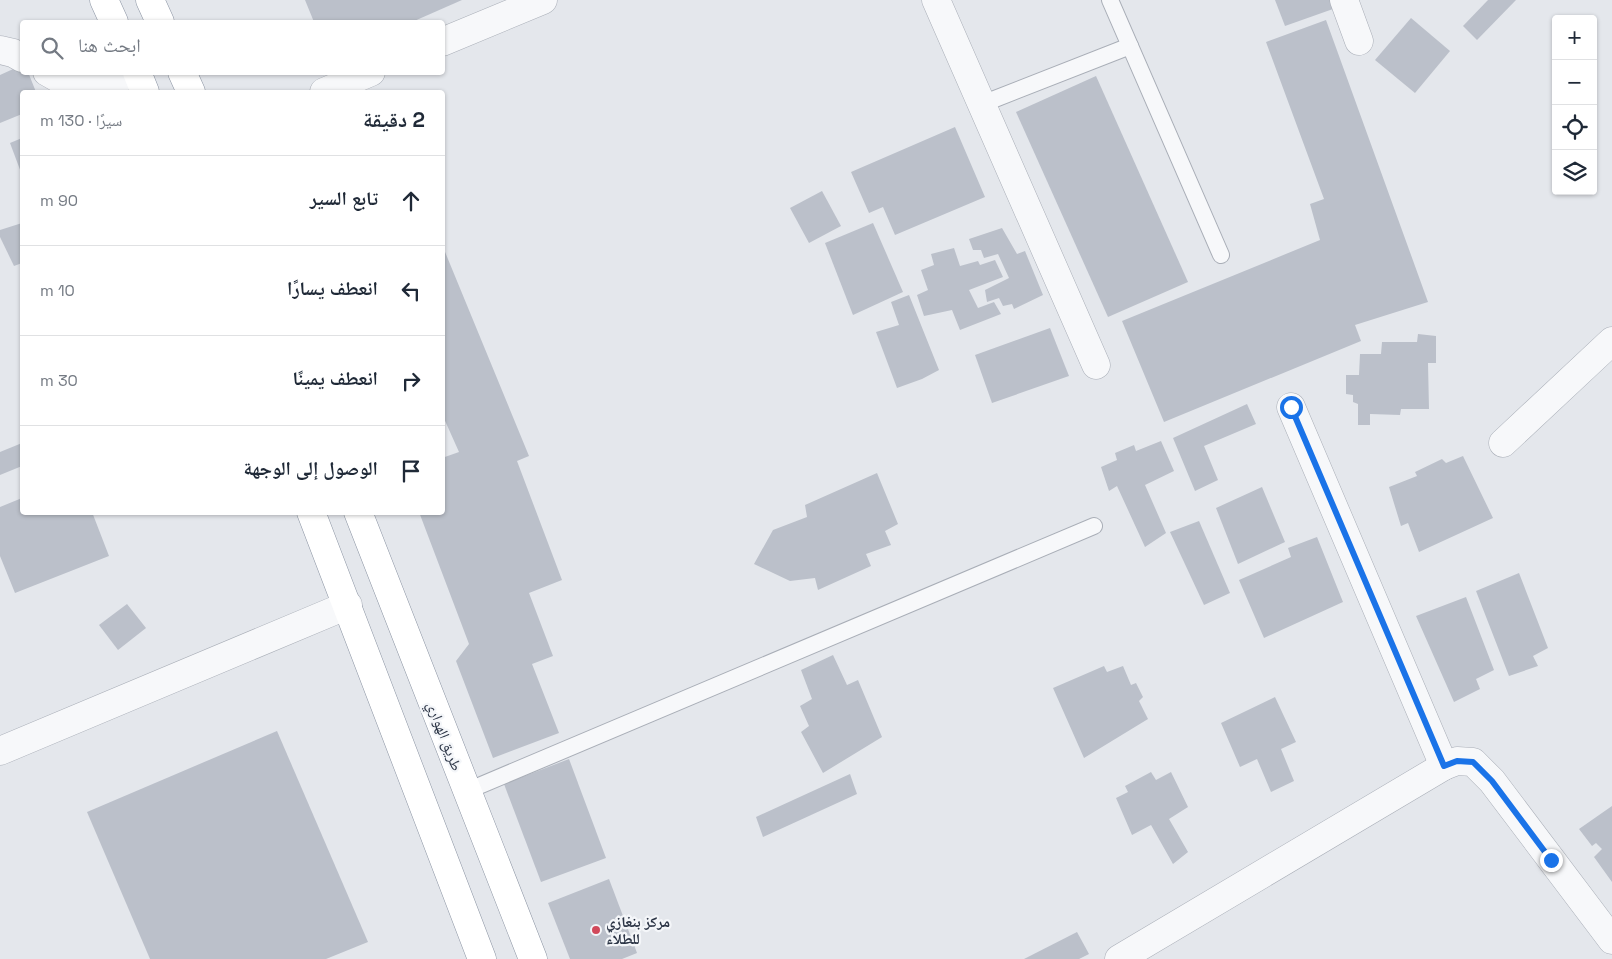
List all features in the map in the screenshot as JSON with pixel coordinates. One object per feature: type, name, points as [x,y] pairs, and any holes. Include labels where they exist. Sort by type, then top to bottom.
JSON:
[{"type":"highway","points":[[104,0],[113,20]]},
{"type":"highway","points":[[150,0],[159,20]]},
{"type":"highway","points":[[183,75],[190,90]]},
{"type":"highway","points":[[312,515],[482,959]]},
{"type":"highway","name":"طريق الهواري","points":[[359,515],[533,959]]},
{"type":"street","points":[[445,41],[543,0]]},
{"type":"street","points":[[936,0],[1096,365]]},
{"type":"street","points":[[1344,0],[1359,42]]},
{"type":"street","points":[[0,50],[14,53],[20,57]]},
{"type":"street","points":[[52,75],[67,83],[81,85],[140,79]]},
{"type":"street","points":[[329,90],[364,75]]},
{"type":"street","points":[[1503,443],[1612,341]]},
{"type":"street","points":[[1291,407],[1444,766]]},
{"type":"street","points":[[0,751],[348,605]]},
{"type":"street","points":[[1119,959],[1444,766],[1457,761],[1473,762],[1492,781],[1612,940]]},
{"type":"lane","points":[[1110,0],[1221,255]]},
{"type":"lane","points":[[982,104],[1130,46]]},
{"type":"lane","points":[[467,791],[1094,526]]},
{"type":"building","points":[[305,0],[462,0],[417,20],[313,20]]},
{"type":"building","points":[[1275,0],[1330,0],[1333,9],[1285,26]]},
{"type":"building","points":[[1488,0],[1516,0],[1477,40],[1463,26]]},
{"type":"building","points":[[1411,18],[1450,51],[1415,93],[1375,60]]},
{"type":"building","points":[[1326,20],[1428,302],[1355,325],[1361,341],[1164,422],[1122,321],[1320,240],[1310,204],[1324,199],[1266,42]]},
{"type":"building","points":[[20,66],[20,75],[29,75],[35,90],[20,90],[20,115],[0,123],[0,75]]},
{"type":"building","points":[[1096,76],[1188,282],[1108,317],[1016,112]]},
{"type":"building","points":[[955,127],[985,197],[895,235],[883,207],[869,213],[851,172]]},
{"type":"building","points":[[20,139],[20,170],[10,143]]},
{"type":"building","points":[[822,191],[841,226],[809,243],[790,208]]},
{"type":"building","points":[[873,223],[903,292],[853,315],[825,243]]},
{"type":"building","points":[[20,224],[20,264],[14,266],[0,237],[0,230]]},
{"type":"building","points":[[1002,228],[1017,254],[1025,251],[1043,295],[1014,309],[1012,304],[1003,306],[999,298],[987,302],[985,290],[1009,278],[998,254],[984,258],[981,250],[973,250],[969,239]]},
{"type":"building","points":[[954,248],[960,266],[978,261],[980,265],[995,260],[1003,277],[969,290],[978,308],[994,302],[1001,314],[960,330],[952,310],[924,316],[917,295],[928,290],[921,270],[934,265],[931,254]]},
{"type":"building","points":[[445,252],[529,456],[517,461],[562,580],[529,593],[553,656],[532,664],[559,733],[493,758],[456,661],[469,644],[420,515],[445,515],[445,457],[459,452],[445,421]]},
{"type":"building","points":[[909,295],[939,370],[922,379],[897,388],[876,332],[899,325],[891,302]]},
{"type":"building","points":[[1050,328],[1069,376],[992,403],[975,355]]},
{"type":"building","points":[[1418,334],[1436,336],[1436,363],[1428,363],[1429,409],[1401,409],[1400,415],[1370,414],[1370,425],[1358,425],[1358,404],[1353,402],[1353,395],[1346,394],[1346,375],[1359,375],[1360,354],[1381,354],[1382,342],[1417,342]]},
{"type":"building","points":[[1247,404],[1256,424],[1204,446],[1218,480],[1195,491],[1173,438]]},
{"type":"building","points":[[1161,441],[1174,471],[1145,485],[1166,533],[1145,547],[1117,486],[1109,491],[1101,467],[1117,460],[1115,453],[1134,445],[1136,451]]},
{"type":"building","points":[[20,444],[20,467],[0,475],[0,452]]},
{"type":"building","points":[[1463,456],[1493,518],[1419,552],[1408,523],[1401,526],[1389,487],[1417,476],[1415,472],[1442,459],[1446,463]]},
{"type":"building","points":[[877,473],[898,524],[885,531],[891,545],[866,554],[871,566],[818,590],[815,578],[790,581],[754,564],[773,530],[807,517],[805,505]]},
{"type":"building","points":[[1262,487],[1285,542],[1238,564],[1216,508]]},
{"type":"building","points":[[20,499],[20,515],[93,515],[109,556],[15,593],[0,556],[0,507]]},
{"type":"building","points":[[1199,521],[1230,593],[1204,605],[1170,532]]},
{"type":"building","points":[[1317,537],[1343,602],[1264,638],[1239,580],[1291,557],[1288,548]]},
{"type":"building","points":[[1519,573],[1548,648],[1533,656],[1538,666],[1509,676],[1476,591]]},
{"type":"building","points":[[1466,597],[1494,670],[1476,679],[1480,689],[1454,702],[1416,616]]},
{"type":"building","points":[[127,604],[146,628],[118,650],[99,625]]},
{"type":"building","points":[[833,655],[847,685],[858,680],[882,737],[823,773],[801,732],[809,726],[800,706],[812,699],[801,670]]},
{"type":"building","points":[[1104,666],[1107,672],[1123,666],[1131,685],[1136,683],[1143,697],[1139,701],[1148,719],[1084,758],[1053,688]]},
{"type":"building","points":[[1275,697],[1296,742],[1281,749],[1294,781],[1271,792],[1257,759],[1240,767],[1221,723]]},
{"type":"building","points":[[277,731],[368,942],[326,959],[150,959],[87,812]]},
{"type":"building","points":[[569,759],[606,858],[541,882],[504,784]]},
{"type":"building","points":[[1151,772],[1156,780],[1171,772],[1188,807],[1169,819],[1188,852],[1173,864],[1151,825],[1132,835],[1116,798],[1128,792],[1125,786]]},
{"type":"building","points":[[850,774],[857,794],[763,837],[756,817]]},
{"type":"building","points":[[1612,806],[1612,882],[1594,857],[1602,849],[1596,843],[1592,846],[1579,829]]},
{"type":"building","points":[[609,879],[637,953],[622,959],[570,959],[548,903]]},
{"type":"building","points":[[1077,932],[1089,954],[1079,959],[1024,959]]},
{"type":"place","name":"مركز بنغازي للطلاء","points":[[596,930]]},
{"type":"route","points":[[1291,407],[1444,766],[1457,761],[1473,762],[1492,781],[1551,860]]}]
